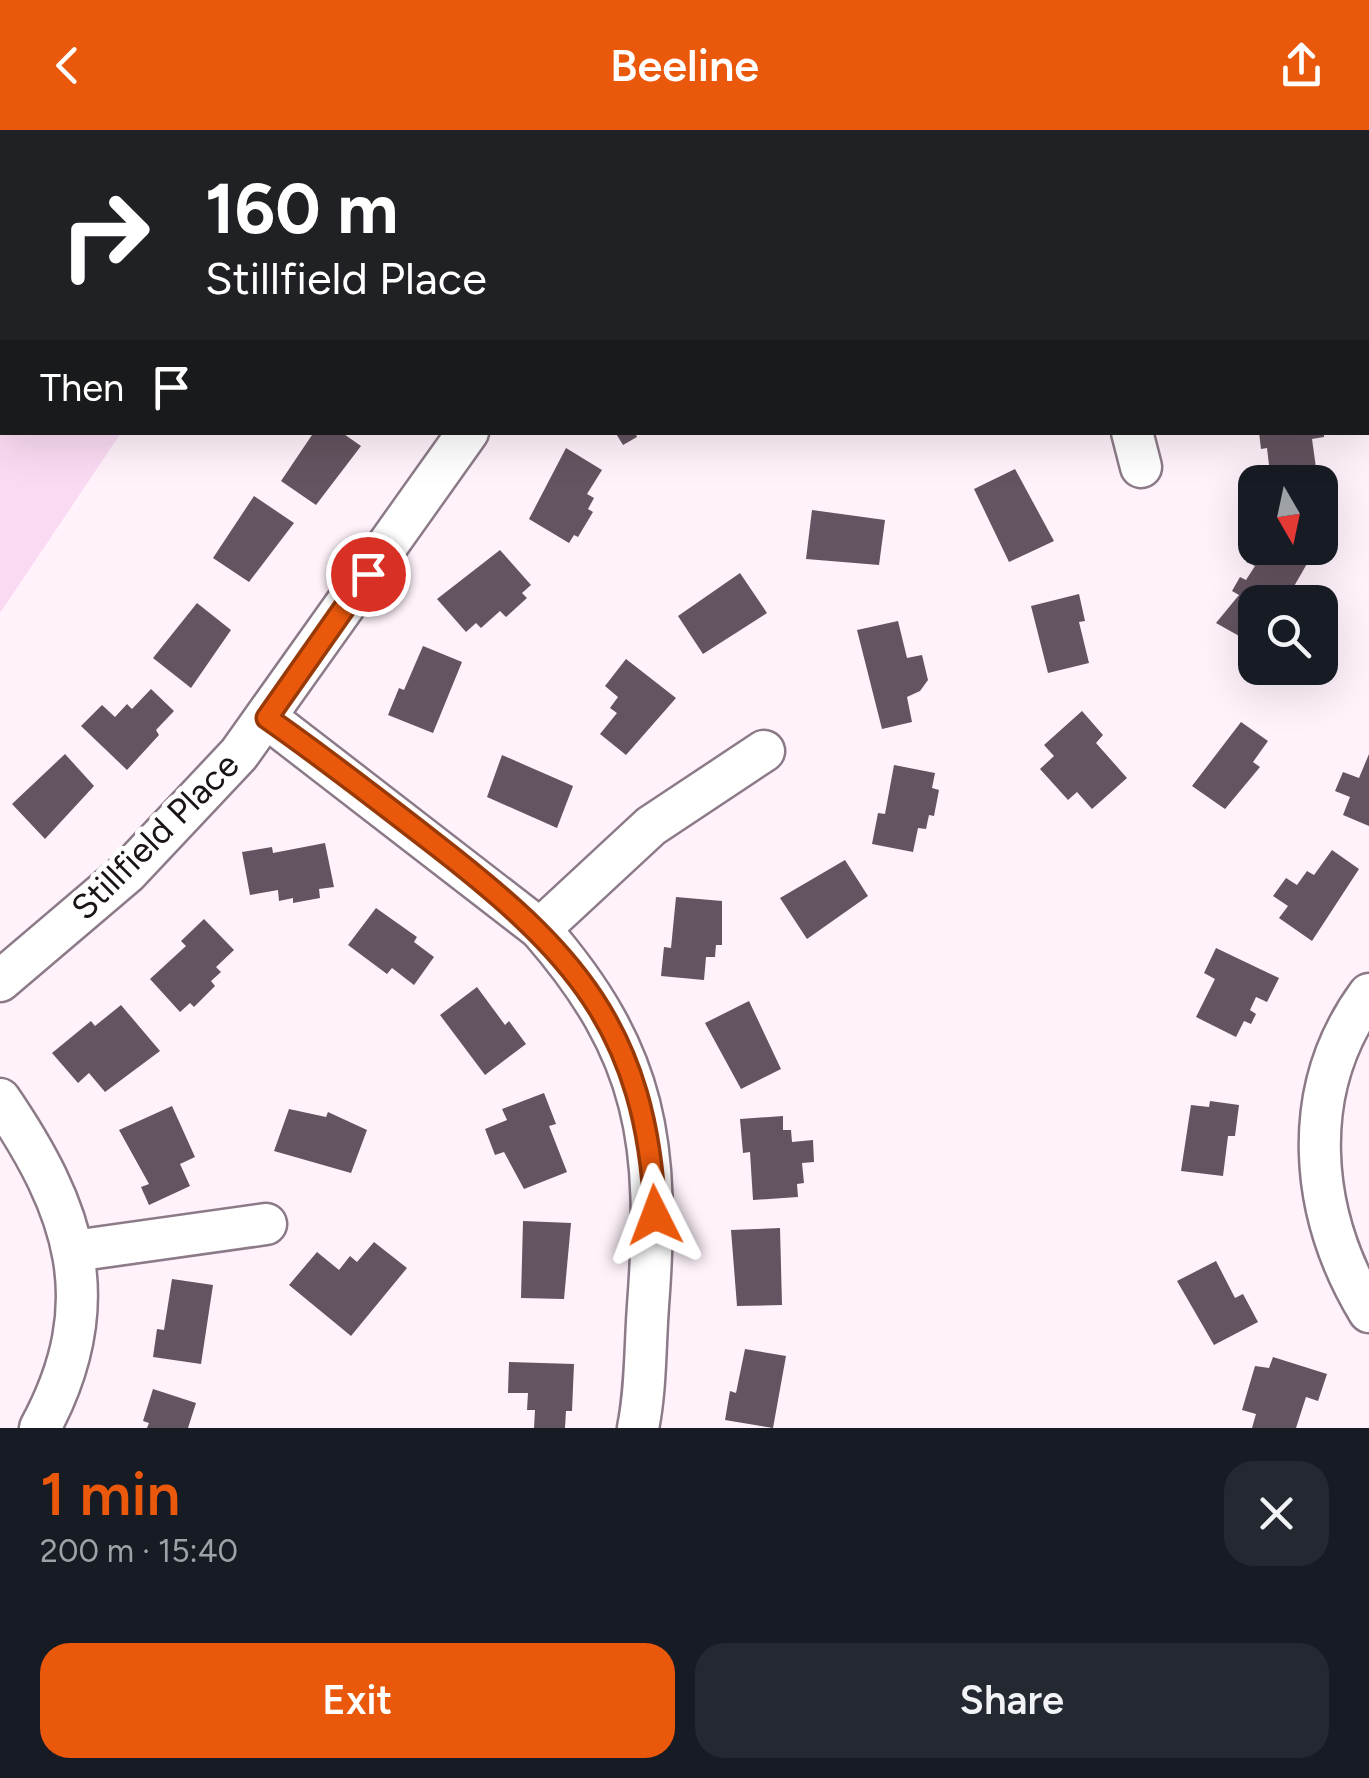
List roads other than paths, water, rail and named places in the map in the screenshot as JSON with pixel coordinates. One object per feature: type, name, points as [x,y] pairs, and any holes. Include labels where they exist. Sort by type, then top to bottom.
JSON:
[{"type":"street","name":"Stillfield Place","points":[[0,980],[127,873],[267,718],[466,435]]},
{"type":"street","points":[[267,718],[540,929],[600,1007],[629,1066],[646,1124],[655,1215],[638,1428]]},
{"type":"street","points":[[540,929],[651,826],[764,751]]},
{"type":"street","points":[[1369,994],[1346,1030],[1328,1077],[1318,1147],[1332,1238],[1369,1312]]},
{"type":"street","points":[[0,1099],[52,1180],[74,1251],[74,1329],[60,1387],[40,1428]]},
{"type":"street","points":[[74,1251],[266,1224]]}]
